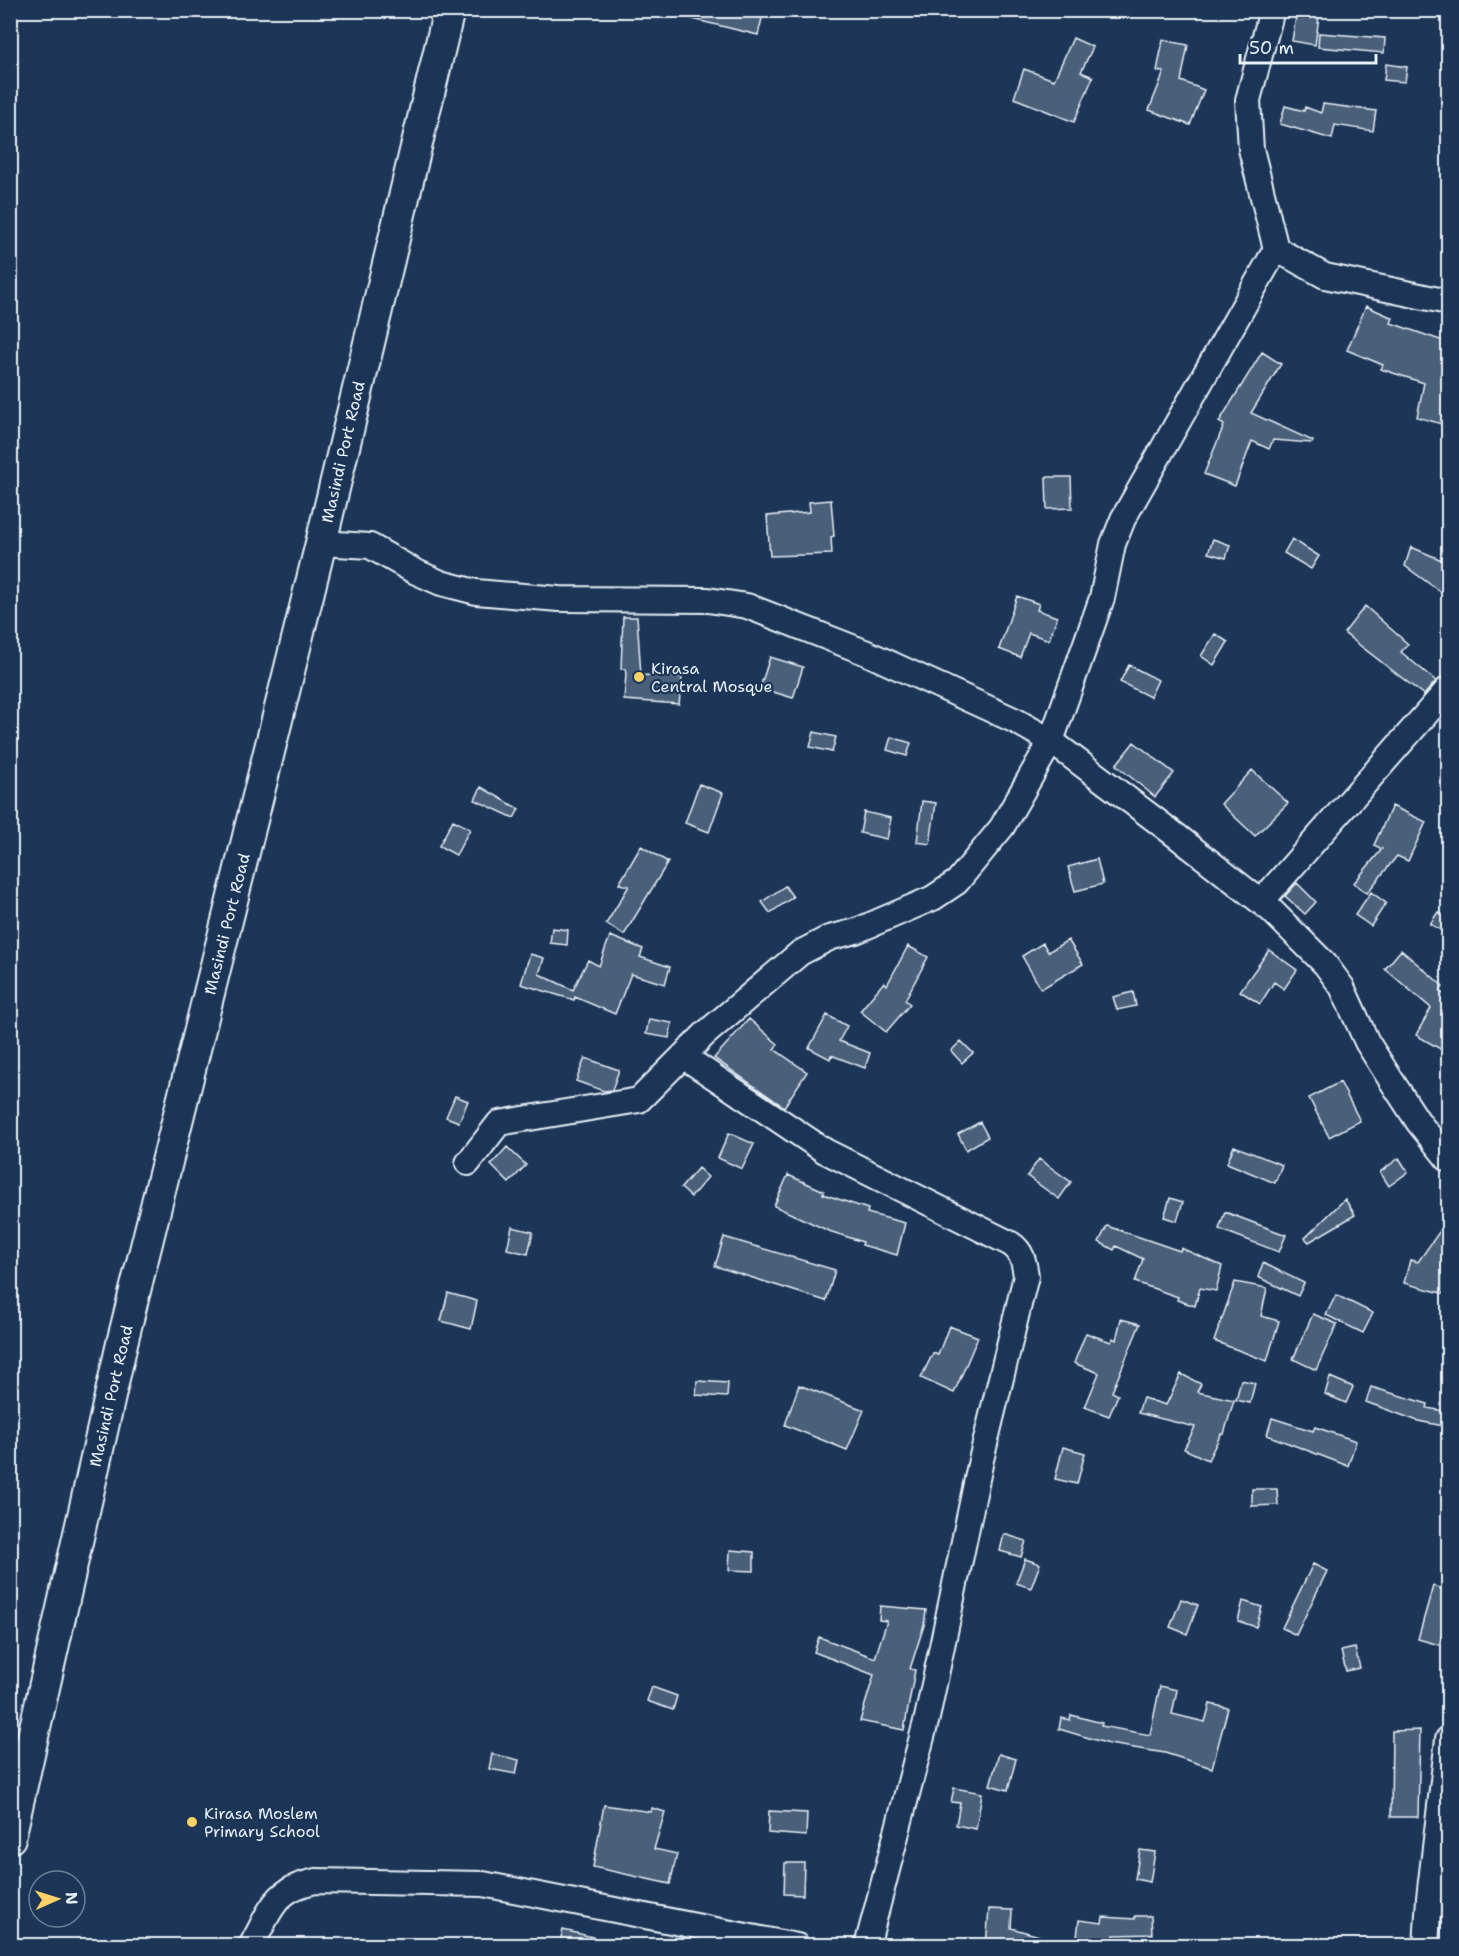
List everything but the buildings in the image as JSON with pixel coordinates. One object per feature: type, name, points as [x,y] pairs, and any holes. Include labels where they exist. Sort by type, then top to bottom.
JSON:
[{"type":"main road","name":"Masindi Port Road","points":[[10,1838],[123,1339],[321,543],[449,10]]},
{"type":"street","points":[[468,1163],[499,1123],[639,1100],[683,1056],[800,953],[829,938],[856,931],[933,898],[957,882],[1002,827],[1051,741],[1102,598],[1113,544],[1123,519],[1276,249],[1251,149],[1248,100],[1272,10]]},
{"type":"street","points":[[1276,249],[1325,276],[1449,302]]},
{"type":"street","points":[[321,543],[370,546],[414,571],[441,583],[476,592],[559,599],[708,600],[747,606],[878,657],[979,703],[1051,741],[1261,902],[1325,963],[1342,987],[1367,1042],[1391,1080],[1419,1123],[1449,1159]]},
{"type":"street","points":[[1261,902],[1449,689]]},
{"type":"street","points":[[683,1056],[825,1151],[1011,1244],[1019,1249],[1024,1262],[1026,1276],[981,1460],[927,1718],[867,1946]]},
{"type":"street","points":[[1426,1946],[1429,1898],[1449,1739]]},
{"type":"street","points":[[251,1946],[280,1894],[296,1885],[316,1881],[483,1884],[797,1946]]},
{"type":"place","name":"Kirasa Central Mosque","points":[[639,677]]},
{"type":"place","name":"Kirasa Moslem Primary School","points":[[192,1822]]}]
